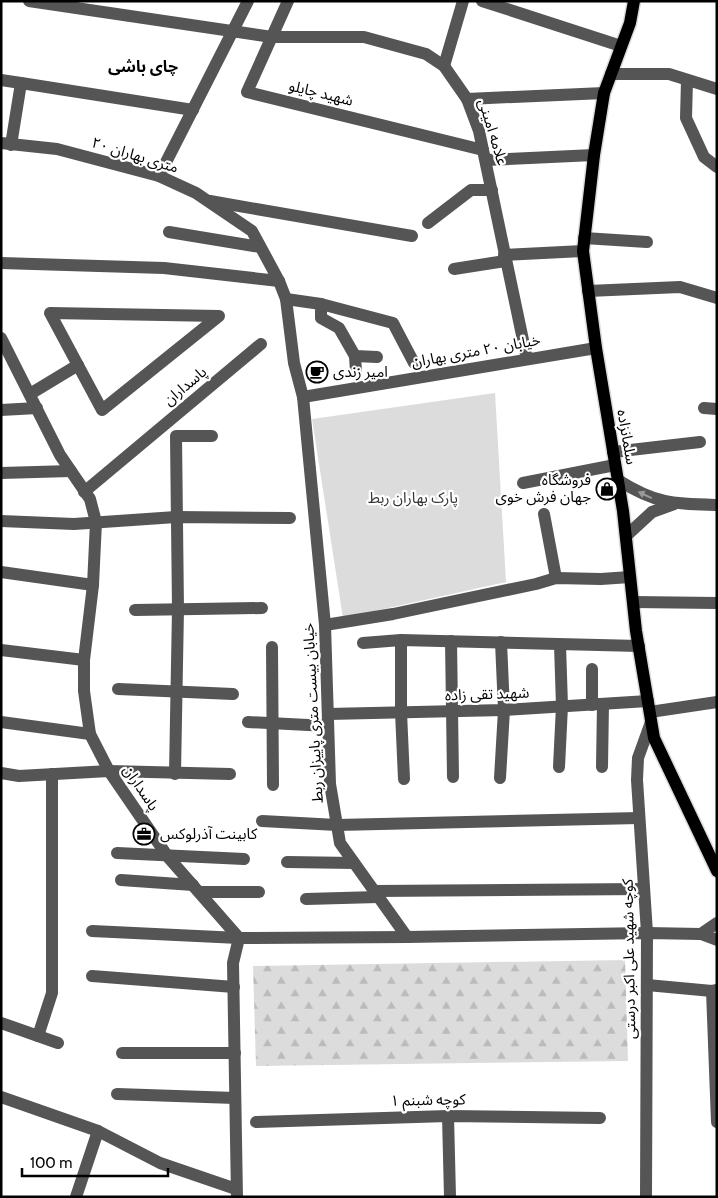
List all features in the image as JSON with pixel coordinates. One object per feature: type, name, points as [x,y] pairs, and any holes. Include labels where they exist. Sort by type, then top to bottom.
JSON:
[{"type":"main road","name":"سلمانزاده","points":[[641,2],[630,23],[604,93],[594,156],[583,251],[596,348],[616,465],[639,646],[654,738],[712,852],[717,870]]},
{"type":"street","name":"علامه امینی","points":[[29,1],[272,37],[364,37],[426,54],[444,66],[467,98],[485,155],[527,359]]},
{"type":"street","points":[[159,176],[248,1]]},
{"type":"street","points":[[444,66],[463,1]]},
{"type":"street","points":[[482,1],[621,46]]},
{"type":"street","name":"شهید چایلو","points":[[283,3],[272,37],[247,92],[485,155]]},
{"type":"street","points":[[611,74],[669,74],[717,89]]},
{"type":"street","points":[[1,80],[193,110]]},
{"type":"street","points":[[687,80],[686,118],[704,157],[717,167]]},
{"type":"street","points":[[6,144],[21,83]]},
{"type":"street","points":[[467,98],[604,93]]},
{"type":"street","name":"۲۰ متری بهاران","points":[[6,144],[57,149],[159,176],[196,193],[252,231],[279,281],[286,299],[294,363],[303,396]]},
{"type":"street","points":[[485,155],[594,156]]},
{"type":"street","points":[[428,223],[471,190],[492,190]]},
{"type":"street","points":[[206,200],[412,236]]},
{"type":"street","points":[[169,232],[260,247]]},
{"type":"street","points":[[584,238],[647,242]]},
{"type":"street","points":[[454,269],[505,258],[583,251]]},
{"type":"street","points":[[1,264],[164,268],[279,281]]},
{"type":"street","points":[[588,291],[680,286],[717,298]]},
{"type":"street","points":[[286,299],[321,304],[392,323],[414,363]]},
{"type":"street","points":[[321,304],[321,318],[339,328],[354,356],[356,372]]},
{"type":"street","points":[[50,314],[219,316],[102,410],[78,365],[50,314]]},
{"type":"street","name":"پاسداران","points":[[1,338],[71,470],[90,499],[96,522],[93,585],[84,660],[84,691],[90,734],[109,771],[168,857],[239,938]]},
{"type":"street","name":"پاسداران","points":[[84,492],[261,344]]},
{"type":"street","name":"خیابان ۲۰ متری بهاران","points":[[303,396],[596,348]]},
{"type":"street","points":[[354,356],[377,357]]},
{"type":"street","points":[[30,394],[78,365]]},
{"type":"street","name":"خیابان بیست متری پاییزان ربط","points":[[303,396],[325,625],[330,784],[340,843],[407,937]]},
{"type":"street","points":[[1,410],[37,408]]},
{"type":"street","points":[[175,774],[178,609],[176,436],[212,436]]},
{"type":"street","points":[[613,452],[700,442]]},
{"type":"street","points":[[523,483],[616,465]]},
{"type":"street","points":[[1,473],[71,470]]},
{"type":"street","points":[[618,480],[639,493],[674,504],[717,505]]},
{"type":"street","points":[[626,536],[652,512],[674,504]]},
{"type":"street","points":[[544,514],[556,578]]},
{"type":"street","points":[[1,521],[74,524],[176,518],[290,518]]},
{"type":"street","points":[[1,572],[93,585]]},
{"type":"street","points":[[325,625],[393,614],[536,584],[556,578],[601,580],[630,577]]},
{"type":"street","points":[[633,602],[717,603]]},
{"type":"street","points":[[135,610],[262,608]]},
{"type":"street","points":[[363,643],[401,640],[639,646]]},
{"type":"street","points":[[401,640],[401,712],[404,779]]},
{"type":"street","points":[[451,641],[453,777]]},
{"type":"street","points":[[500,778],[504,710],[501,642]]},
{"type":"street","points":[[559,768],[562,706],[560,645]]},
{"type":"street","points":[[272,647],[272,785]]},
{"type":"street","points":[[1,650],[84,660]]},
{"type":"street","points":[[592,669],[598,704],[602,767]]},
{"type":"street","points":[[118,689],[233,694]]},
{"type":"street","name":"شهید تقی زاده","points":[[248,722],[273,723],[328,720],[401,712],[504,710],[598,704],[650,712],[717,702]]},
{"type":"street","name":"کوچه شهید علی اکبر درستی","points":[[646,1197],[647,933],[637,780],[638,758],[650,712]]},
{"type":"street","points":[[1,722],[90,734]]},
{"type":"street","points":[[1,773],[19,776],[109,771],[230,774]]},
{"type":"street","points":[[38,1036],[52,993],[52,774]]},
{"type":"street","points":[[262,821],[337,825],[639,818]]},
{"type":"street","points":[[117,853],[168,857],[244,859]]},
{"type":"street","points":[[287,862],[354,863]]},
{"type":"street","points":[[121,880],[196,889],[259,892]]},
{"type":"street","points":[[306,899],[376,894],[644,890]]},
{"type":"street","points":[[701,934],[717,923]]},
{"type":"street","points":[[92,932],[239,938],[647,933],[701,934],[717,940]]},
{"type":"street","points":[[1,1097],[98,1131],[160,1163],[236,1193],[233,963],[239,938]]},
{"type":"street","points":[[92,976],[234,987]]},
{"type":"street","points":[[647,986],[714,991],[717,1122]]},
{"type":"street","points":[[1,1023],[58,1043]]},
{"type":"street","points":[[122,1054],[235,1053]]},
{"type":"street","points":[[117,1094],[235,1098]]},
{"type":"street","points":[[448,1116],[450,1197]]},
{"type":"street","name":"کوچه شبنم ۱","points":[[256,1122],[448,1116],[600,1118]]},
{"type":"street","points":[[76,1197],[98,1131]]},
{"type":"green space","name":"پارک بهاران ربط","points":[[495,393],[506,582],[343,618],[312,419]]},
{"type":"green space","points":[[625,960],[628,1061],[256,1066],[253,966]]},
{"type":"place","name":"امیر زندی","points":[[317,372]]},
{"type":"place","name":"فروشگاه جهان فرش خوی","points":[[607,489]]},
{"type":"place","name":"کابینت آذرلوکس","points":[[144,834]]},
{"type":"district","name":"چای باشی","points":[[143,66]]}]
